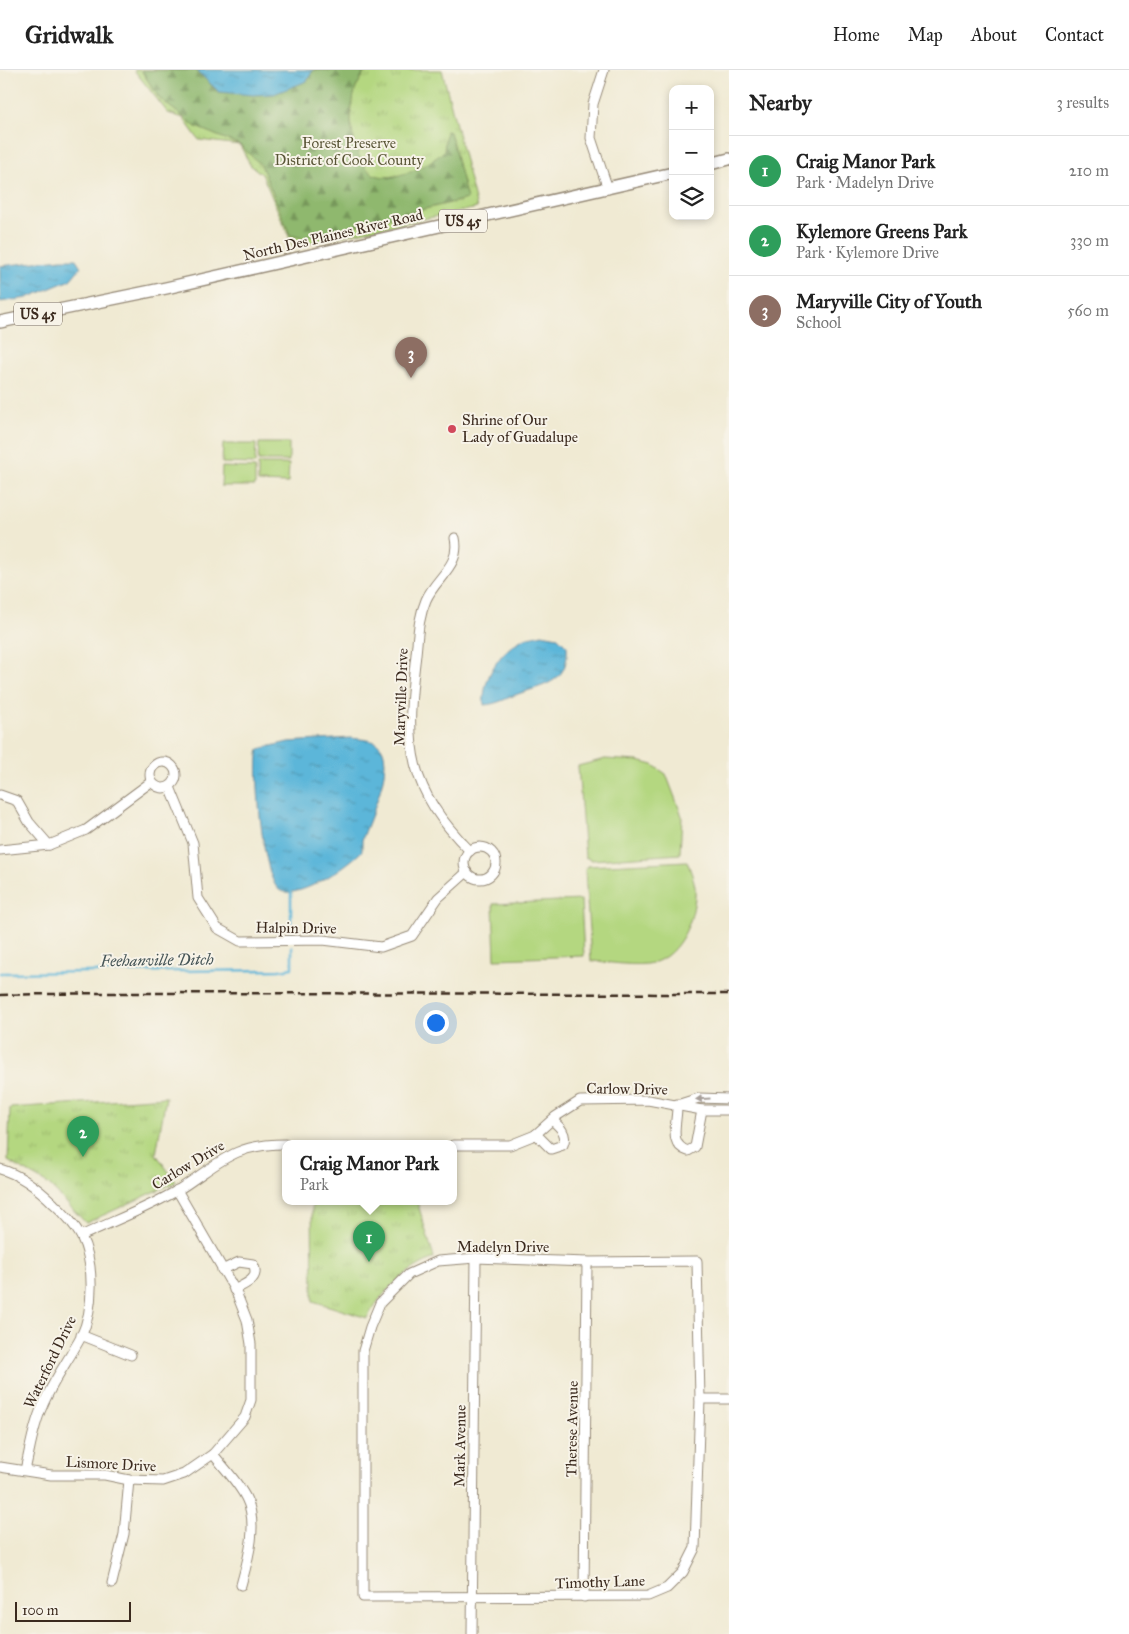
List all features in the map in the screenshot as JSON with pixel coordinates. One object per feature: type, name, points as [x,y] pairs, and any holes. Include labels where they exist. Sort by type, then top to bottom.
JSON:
[{"type":"main road","points":[[714,163],[729,159]]},
{"type":"main road","name":"North Des Plaines River Road","points":[[0,322],[166,288],[669,174]]},
{"type":"street","points":[[604,70],[593,104],[591,138],[608,188]]},
{"type":"street","name":"Maryville Drive","points":[[455,538],[455,558],[450,568],[431,589],[418,618],[412,691],[411,745],[416,774],[427,797],[470,851]]},
{"type":"street","points":[[159,762],[166,762],[173,766],[176,773],[175,781],[170,787],[160,788],[152,782],[150,774],[152,767],[159,762]]},
{"type":"street","points":[[0,850],[49,845],[86,830],[152,782]]},
{"type":"street","name":"Halpin Drive","points":[[170,787],[192,843],[198,898],[217,928],[240,941],[323,940],[381,947],[412,936],[438,898],[467,872]]},
{"type":"street","points":[[0,795],[17,801],[29,822],[49,845]]},
{"type":"street","points":[[475,848],[486,848],[494,855],[496,866],[494,871],[486,878],[475,879],[467,872],[464,863],[470,851],[475,848]]},
{"type":"street","name":"Carlow Drive","points":[[677,1104],[700,1098],[729,1099]]},
{"type":"street","name":"Carlow Drive","points":[[457,1145],[510,1145],[536,1134],[552,1120],[580,1101],[648,1100],[702,1110],[729,1110]]},
{"type":"street","name":"Carlow Drive","points":[[677,1104],[675,1142],[679,1148],[688,1151],[695,1147],[702,1110]]},
{"type":"street","points":[[536,1134],[552,1149],[562,1145],[565,1140],[563,1132],[552,1120]]},
{"type":"street","name":"Carlow Drive","points":[[81,1236],[177,1190],[219,1160],[246,1148],[282,1144]]},
{"type":"street","name":"Waterford Drive","points":[[0,1169],[10,1172],[29,1183],[64,1213],[81,1236],[88,1256],[90,1306],[81,1336],[52,1384],[40,1409],[25,1470]]},
{"type":"street","name":"Lismore Drive","points":[[0,1467],[51,1475],[104,1476],[129,1480],[163,1481],[184,1474],[213,1454],[245,1417],[251,1400],[251,1344],[247,1320],[234,1290],[200,1226],[177,1190]]},
{"type":"street","name":"Madelyn Drive","points":[[363,1597],[363,1351],[380,1303],[409,1274],[438,1261],[476,1258],[587,1262],[697,1261]]},
{"type":"street","name":"Mark Avenue","points":[[472,1634],[476,1258]]},
{"type":"street","name":"Timothy Lane","points":[[363,1597],[648,1596],[667,1588],[683,1572],[695,1548],[700,1399],[697,1261]]},
{"type":"street","points":[[222,1270],[240,1262],[253,1264],[255,1274],[253,1278],[234,1290]]},
{"type":"street","name":"Therese Avenue","points":[[584,1597],[587,1262]]},
{"type":"street","points":[[81,1336],[131,1355]]},
{"type":"street","points":[[700,1399],[729,1399]]},
{"type":"street","points":[[213,1454],[247,1499],[252,1529],[249,1557],[241,1585]]},
{"type":"street","points":[[112,1583],[124,1534],[129,1480]]},
{"type":"green space","name":"Forest Preserve District of Cook County","points":[[134,70],[196,70],[219,92],[307,81],[313,70],[442,70],[477,208],[293,246],[262,174],[250,165],[240,145],[199,140],[183,118],[168,113]]},
{"type":"green space","name":"Forest Preserve District of Cook County","points":[[141,70],[196,70],[219,92],[307,81],[313,70],[365,70],[355,91],[351,121],[356,147],[367,169],[373,174],[391,177],[421,167],[444,151],[446,131],[450,132],[467,199],[302,238],[290,235],[261,165],[240,145],[196,127],[159,98]]},
{"type":"green space","points":[[259,443],[289,443],[289,461],[258,461]]},
{"type":"green space","points":[[223,444],[256,444],[255,464],[222,463]]},
{"type":"green space","points":[[258,464],[289,464],[288,483],[258,482]]},
{"type":"green space","points":[[222,467],[255,468],[255,486],[221,486]]},
{"type":"green space","points":[[605,759],[638,761],[653,765],[666,774],[682,816],[680,854],[591,860],[585,857],[578,766]]},
{"type":"green space","points":[[687,861],[693,877],[695,898],[690,921],[679,943],[671,952],[662,959],[646,964],[591,961],[585,870],[588,866]]},
{"type":"green space","points":[[581,900],[584,956],[495,959],[493,904]]},
{"type":"green space","points":[[166,1097],[156,1154],[176,1182],[86,1223],[48,1184],[8,1161],[10,1108]]},
{"type":"green space","points":[[312,1205],[418,1205],[434,1258],[413,1269],[396,1282],[380,1298],[367,1318],[313,1301]]},
{"type":"water","points":[[196,70],[313,70],[307,81],[274,94],[253,95],[219,92]]},
{"type":"water","points":[[76,259],[81,267],[70,280],[27,298],[0,302],[0,266]]},
{"type":"water","points":[[542,634],[558,637],[567,646],[567,658],[560,674],[540,687],[499,702],[484,705],[484,695],[489,676],[500,658],[514,644],[527,637]]},
{"type":"water","points":[[350,738],[377,743],[383,751],[385,762],[384,775],[376,804],[362,840],[362,851],[336,872],[312,886],[290,892],[281,891],[274,883],[264,848],[259,801],[259,749],[288,742]]},
{"type":"waterway","name":"Feehanville Ditch","points":[[291,892],[291,934]]},
{"type":"waterway","name":"Feehanville Ditch","points":[[0,973],[279,970],[292,968],[292,946]]},
{"type":"railway","points":[[0,995],[102,993],[729,994]]},
{"type":"place","name":"Maryville City of Youth","points":[[411,378]]},
{"type":"place","name":"Shrine of Our Lady of Guadalupe","points":[[452,429]]},
{"type":"place","name":"Kylemore Greens Park","points":[[83,1157]]},
{"type":"place","name":"Craig Manor Park","points":[[369,1262]]}]
